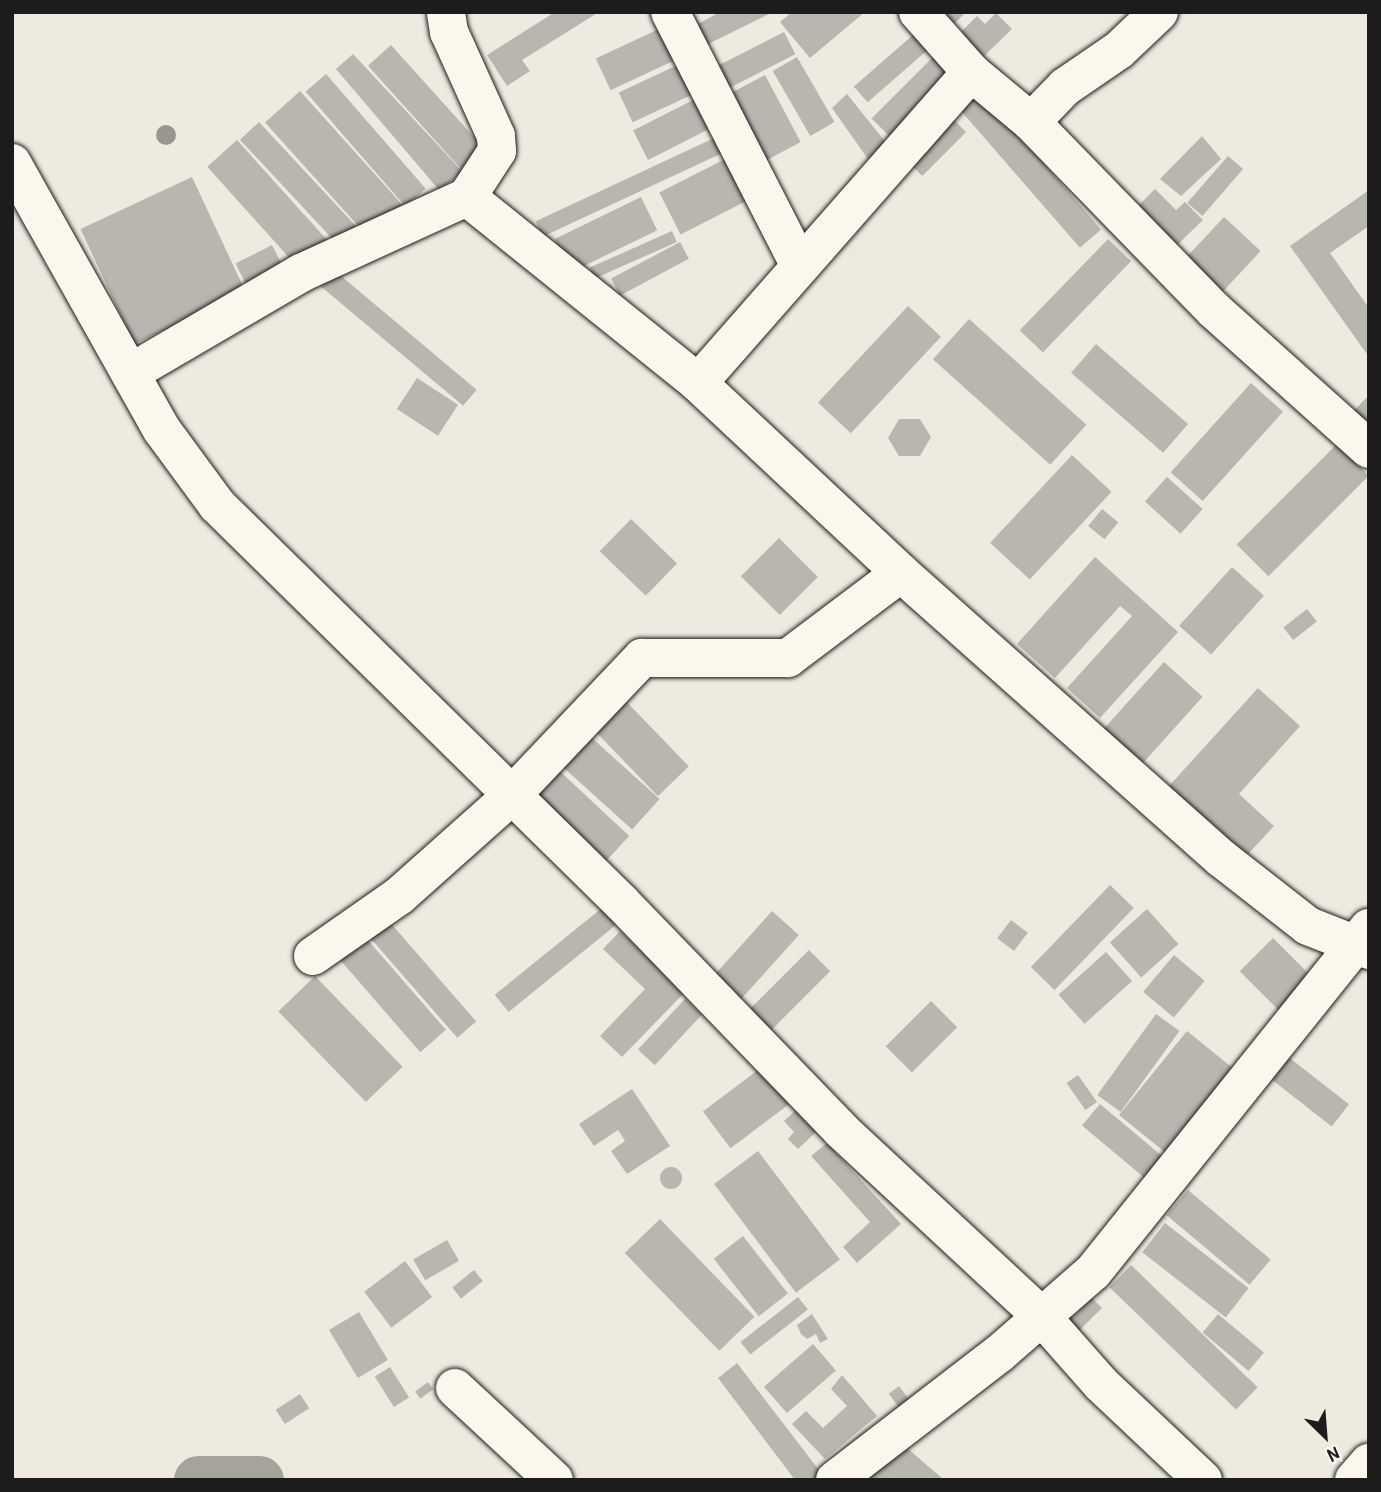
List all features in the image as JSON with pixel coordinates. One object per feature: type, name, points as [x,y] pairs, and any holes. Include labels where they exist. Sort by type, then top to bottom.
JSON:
[{"type":"street","points":[[130,373],[301,273],[467,197],[486,173],[497,144],[449,32],[446,12]]},
{"type":"street","points":[[670,12],[800,266]]},
{"type":"street","points":[[918,12],[971,72],[1031,122],[1214,310],[1369,449]]},
{"type":"street","points":[[1031,122],[1065,87],[1119,50],[1159,12]]},
{"type":"street","points":[[698,383],[971,72]]},
{"type":"street","points":[[12,163],[169,440],[217,505],[450,732],[510,797],[622,902],[870,1159],[1042,1317],[1101,1384],[1203,1480]]},
{"type":"street","points":[[467,197],[698,383],[901,573],[1221,858],[1308,926],[1365,941],[1114,1250],[1042,1317],[835,1480]]},
{"type":"street","points":[[313,956],[399,896],[510,797],[642,658],[788,658],[901,573]]},
{"type":"street","points":[[455,1388],[554,1480]]},
{"type":"street","points":[[1354,1480],[1369,1463]]},
{"type":"building","points":[[555,12],[599,12],[522,60],[530,71],[507,86],[487,55]]},
{"type":"building","points":[[720,12],[773,12],[694,51],[685,31]]},
{"type":"building","points":[[792,12],[865,12],[810,58],[780,22]]},
{"type":"building","points":[[933,12],[966,12],[949,29]]},
{"type":"building","points":[[996,13],[1012,29],[981,59],[957,36],[977,16],[985,24]]},
{"type":"building","points":[[661,28],[676,60],[611,90],[596,58]]},
{"type":"building","points":[[921,28],[935,44],[868,102],[854,86]]},
{"type":"building","points":[[784,32],[795,54],[718,94],[706,71]]},
{"type":"building","points":[[391,45],[485,150],[462,171],[368,66]]},
{"type":"building","points":[[938,52],[957,71],[891,138],[872,118]]},
{"type":"building","points":[[353,54],[463,172],[439,190],[336,69]]},
{"type":"building","points":[[797,57],[834,122],[810,136],[773,71]]},
{"type":"building","points":[[684,62],[698,92],[633,122],[619,92]]},
{"type":"building","points":[[326,74],[426,189],[405,206],[306,92]]},
{"type":"building","points":[[765,75],[801,142],[763,162],[727,95]]},
{"type":"building","points":[[979,89],[1101,229],[1080,248],[958,107]]},
{"type":"building","points":[[300,91],[403,205],[368,237],[265,122]]},
{"type":"building","points":[[847,94],[887,144],[868,159],[832,108]]},
{"type":"building","points":[[699,97],[714,126],[648,160],[633,131]]},
{"type":"building","points":[[947,113],[966,132],[922,176],[903,157]]},
{"type":"building","points":[[259,122],[361,232],[342,249],[240,140]]},
{"type":"building","points":[[727,132],[734,147],[543,237],[536,221]]},
{"type":"building","points":[[1202,136],[1221,159],[1181,196],[1160,179]]},
{"type":"building","points":[[237,140],[327,240],[297,266],[207,167]]},
{"type":"building","points":[[1228,156],[1243,169],[1202,216],[1187,203]]},
{"type":"building","points":[[727,158],[748,200],[681,234],[659,193]]},
{"type":"building","points":[[192,177],[246,292],[134,344],[81,229]]},
{"type":"building","points":[[1155,189],[1176,210],[1185,202],[1203,220],[1174,248],[1135,209]]},
{"type":"building","points":[[1369,190],[1369,226],[1330,253],[1369,308],[1369,357],[1290,246]]},
{"type":"building","points":[[641,197],[657,230],[571,272],[555,239]]},
{"type":"building","points":[[1224,217],[1261,251],[1221,294],[1184,259]]},
{"type":"building","points":[[672,231],[677,242],[595,279],[590,268]]},
{"type":"building","points":[[1108,239],[1131,261],[1043,353],[1020,330]]},
{"type":"building","points":[[680,242],[689,259],[620,295],[611,279]]},
{"type":"building","points":[[272,245],[282,265],[245,283],[235,264]]},
{"type":"building","points":[[328,265],[477,390],[463,406],[315,281]]},
{"type":"building","points":[[908,306],[941,337],[851,433],[818,403]]},
{"type":"building","points":[[969,319],[1086,425],[1050,465],[933,359]]},
{"type":"building","points":[[1096,344],[1188,424],[1163,453],[1071,373]]},
{"type":"building","points":[[417,378],[458,405],[438,436],[397,409]]},
{"type":"building","points":[[1251,383],[1283,412],[1203,501],[1171,472]]},
{"type":"building","points":[[1369,395],[1369,428],[1349,416]]},
{"type":"building","points":[[899,419],[920,419],[931,437],[920,456],[899,456],[888,438]]},
{"type":"building","points":[[1337,444],[1369,476],[1268,576],[1237,544]]},
{"type":"building","points":[[1072,455],[1111,492],[1030,580],[990,543]]},
{"type":"building","points":[[1167,477],[1203,509],[1181,534],[1145,502]]},
{"type":"building","points":[[1102,509],[1118,522],[1104,539],[1088,526]]},
{"type":"building","points":[[631,519],[677,563],[646,596],[600,551]]},
{"type":"building","points":[[779,538],[818,577],[780,615],[741,576]]},
{"type":"building","points":[[1095,557],[1178,632],[1100,718],[1067,688],[1132,616],[1120,606],[1055,678],[1017,644]]},
{"type":"building","points":[[1232,567],[1264,596],[1211,654],[1179,626]]},
{"type":"building","points":[[1307,609],[1317,622],[1293,640],[1283,627]]},
{"type":"building","points":[[1164,662],[1203,697],[1138,769],[1099,734]]},
{"type":"building","points":[[1258,688],[1300,726],[1239,794],[1274,826],[1238,865],[1160,796]]},
{"type":"building","points":[[618,693],[689,766],[658,796],[587,723]]},
{"type":"building","points":[[583,730],[660,799],[632,829],[556,760]]},
{"type":"building","points":[[551,763],[629,836],[599,868],[521,795]]},
{"type":"building","points":[[1110,885],[1134,908],[1055,990],[1031,967]]},
{"type":"building","points":[[602,908],[616,925],[509,1012],[495,995]]},
{"type":"building","points":[[1147,909],[1178,944],[1141,977],[1110,942]]},
{"type":"building","points":[[772,911],[799,935],[739,1001],[712,977]]},
{"type":"building","points":[[381,912],[476,1021],[457,1038],[362,928]]},
{"type":"building","points":[[1011,920],[1028,933],[1014,951],[997,938]]},
{"type":"building","points":[[360,931],[446,1030],[420,1052],[334,953]]},
{"type":"building","points":[[620,931],[685,992],[622,1057],[600,1036],[645,989],[603,949]]},
{"type":"building","points":[[1273,938],[1315,980],[1281,1013],[1240,971]]},
{"type":"building","points":[[809,950],[830,971],[769,1032],[748,1011]]},
{"type":"building","points":[[1106,952],[1132,981],[1085,1024],[1058,995]]},
{"type":"building","points":[[1174,955],[1205,981],[1174,1017],[1143,992]]},
{"type":"building","points":[[315,976],[403,1067],[366,1102],[278,1011]]},
{"type":"building","points":[[685,999],[702,1015],[655,1065],[638,1049]]},
{"type":"building","points":[[931,1001],[957,1027],[912,1072],[886,1046]]},
{"type":"building","points":[[1156,1014],[1179,1031],[1121,1112],[1097,1095]]},
{"type":"building","points":[[1187,1031],[1234,1069],[1166,1153],[1119,1115]]},
{"type":"building","points":[[1282,1052],[1349,1104],[1332,1126],[1265,1074]]},
{"type":"building","points":[[762,1067],[790,1104],[731,1148],[703,1112]]},
{"type":"building","points":[[1078,1075],[1097,1102],[1085,1110],[1067,1083]]},
{"type":"building","points":[[632,1089],[670,1146],[627,1174],[611,1151],[625,1141],[618,1130],[594,1146],[579,1124]]},
{"type":"building","points":[[1100,1104],[1162,1156],[1144,1178],[1082,1125]]},
{"type":"building","points":[[796,1110],[816,1132],[798,1149],[788,1139],[794,1132],[784,1121]]},
{"type":"building","points":[[827,1143],[901,1224],[857,1263],[843,1247],[870,1222],[811,1156]]},
{"type":"building","points":[[758,1151],[840,1260],[796,1293],[714,1184]]},
{"type":"building","points":[[667,1167],[675,1167],[682,1174],[682,1182],[675,1189],[667,1189],[660,1182],[660,1174]]},
{"type":"building","points":[[1188,1190],[1271,1259],[1250,1285],[1167,1215]]},
{"type":"building","points":[[660,1219],[754,1317],[719,1351],[625,1253]]},
{"type":"building","points":[[1165,1223],[1249,1288],[1226,1317],[1142,1252]]},
{"type":"building","points":[[743,1236],[788,1294],[759,1316],[714,1259]]},
{"type":"building","points":[[447,1240],[459,1261],[425,1280],[413,1260]]},
{"type":"building","points":[[405,1261],[432,1297],[391,1328],[364,1292]]},
{"type":"building","points":[[1131,1265],[1258,1387],[1236,1410],[1109,1287]]},
{"type":"building","points":[[474,1270],[483,1281],[461,1299],[452,1288]]},
{"type":"building","points":[[798,1297],[808,1310],[750,1355],[740,1342]]},
{"type":"building","points":[[1092,1298],[1102,1308],[1079,1331],[1069,1321]]},
{"type":"building","points":[[359,1312],[388,1360],[358,1378],[329,1330]]},
{"type":"building","points":[[812,1314],[828,1339],[820,1343],[816,1334],[807,1339],[797,1325]]},
{"type":"building","points":[[1218,1314],[1264,1353],[1249,1371],[1203,1332]]},
{"type":"building","points":[[813,1344],[836,1370],[787,1413],[764,1387]]},
{"type":"building","points":[[737,1363],[822,1474],[814,1480],[795,1480],[718,1378]]},
{"type":"building","points":[[390,1367],[409,1398],[394,1407],[375,1377]]},
{"type":"building","points":[[842,1375],[877,1416],[825,1459],[792,1424],[806,1411],[823,1428],[847,1406],[831,1389]]},
{"type":"building","points":[[428,1382],[433,1389],[420,1399],[415,1391]]},
{"type":"building","points":[[899,1386],[911,1402],[901,1410],[889,1394]]},
{"type":"building","points":[[300,1394],[309,1408],[285,1424],[276,1410]]},
{"type":"building","points":[[899,1441],[944,1480],[857,1480]]},
{"type":"waterway","points":[[198,1480],[259,1480]]}]
